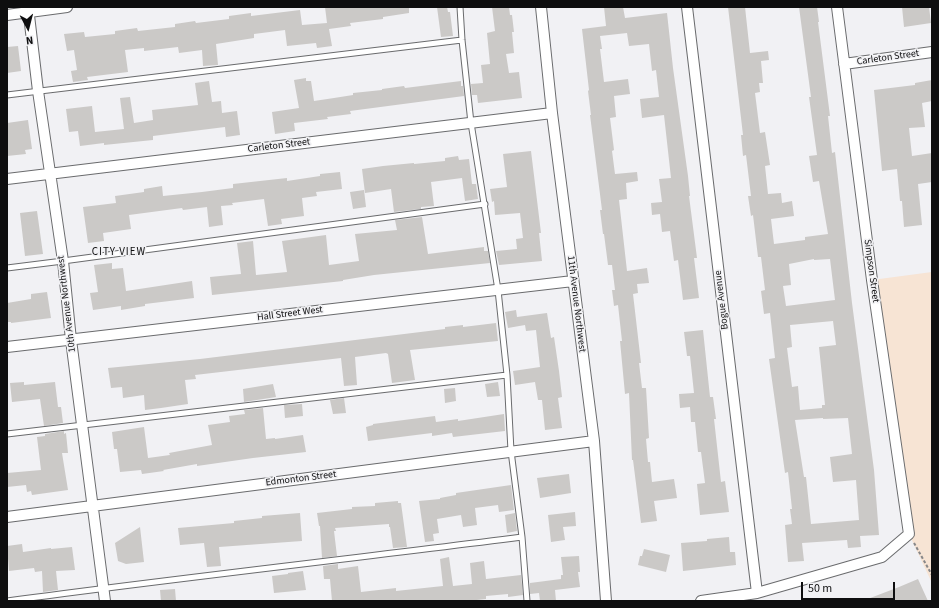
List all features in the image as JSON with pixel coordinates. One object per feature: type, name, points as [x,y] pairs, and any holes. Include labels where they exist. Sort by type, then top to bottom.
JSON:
[{"type":"street","points":[[7,15],[28,9],[67,7]]},
{"type":"street","name":"11th Avenue Northwest","points":[[541,7],[552,113],[594,441],[606,601]]},
{"type":"street","name":"Bogue Avenue","points":[[686,7],[757,593]]},
{"type":"street","name":"Simpson Street","points":[[837,7],[872,280],[909,534]]},
{"type":"street","name":"10th Avenue Northwest","points":[[28,9],[38,91],[63,261],[71,340],[105,601]]},
{"type":"street","name":"Carleton Street","points":[[844,64],[932,52]]},
{"type":"street","name":"Carleton Street","points":[[7,179],[552,113]]},
{"type":"street","name":"Hall Street West","points":[[7,347],[573,281]]},
{"type":"street","name":"Edmonton Street","points":[[7,517],[594,441]]},
{"type":"street","points":[[701,601],[757,593],[882,556],[909,534]]},
{"type":"lane","points":[[460,7],[471,123],[498,290],[507,375],[511,451],[522,536],[527,601]]},
{"type":"lane","points":[[7,95],[462,40]]},
{"type":"lane","points":[[7,268],[485,204]]},
{"type":"lane","points":[[7,434],[507,375]]},
{"type":"lane","points":[[7,601],[104,588],[337,561],[522,536]]},
{"type":"path","points":[[909,534],[932,575]]},
{"type":"shaded area","points":[[932,272],[932,583],[909,534],[872,280]]},
{"type":"building","points":[[325,7],[409,7],[409,13],[383,17],[383,19],[350,23],[351,26],[329,29],[332,46],[317,48],[316,43],[287,46],[285,30],[254,34],[254,38],[216,44],[218,65],[203,66],[202,50],[179,53],[178,47],[144,51],[144,48],[125,50],[128,72],[87,77],[88,80],[73,82],[71,71],[77,70],[74,50],[67,51],[64,34],[84,32],[85,37],[115,34],[115,31],[137,28],[138,31],[175,27],[175,24],[229,19],[229,16],[251,13],[251,16],[300,10],[302,25],[327,23]]},
{"type":"building","points":[[437,7],[447,7],[448,12],[450,12],[453,36],[441,37]]},
{"type":"building","points":[[492,7],[509,7],[510,15],[512,15],[514,53],[506,54],[509,73],[519,72],[522,98],[478,103],[477,95],[472,95],[471,84],[483,83],[481,65],[490,64],[487,33],[495,31]]},
{"type":"building","points":[[604,7],[623,7],[625,18],[667,13],[697,258],[694,258],[699,298],[683,300],[678,260],[674,261],[670,231],[662,232],[660,214],[652,215],[651,203],[662,202],[659,179],[671,178],[664,115],[642,118],[640,99],[659,97],[656,70],[652,71],[649,44],[629,46],[627,33],[600,36],[604,82],[628,79],[630,94],[614,96],[616,117],[610,118],[615,174],[637,172],[638,181],[626,183],[627,199],[619,200],[627,271],[647,268],[649,283],[637,284],[638,293],[633,294],[641,363],[639,363],[642,388],[646,388],[649,438],[646,439],[648,462],[650,462],[652,482],[674,479],[677,498],[654,501],[657,521],[641,523],[632,460],[629,393],[625,394],[618,305],[614,306],[612,290],[615,290],[612,265],[608,265],[600,210],[602,210],[590,115],[589,90],[582,29],[606,26]]},
{"type":"building","points":[[728,7],[745,7],[750,53],[768,51],[769,60],[761,61],[763,83],[759,83],[760,92],[755,93],[760,133],[765,132],[770,165],[765,166],[768,194],[781,193],[782,203],[792,201],[794,216],[771,219],[774,244],[805,240],[805,237],[828,234],[819,181],[813,182],[809,156],[817,155],[799,7],[817,7],[830,116],[828,116],[832,153],[835,152],[852,303],[874,470],[879,535],[860,536],[861,547],[848,548],[847,540],[802,543],[804,561],[788,562],[785,525],[792,524],[790,509],[792,509],[788,472],[785,473],[769,359],[775,358],[770,313],[764,314],[761,291],[765,290],[761,257],[758,257],[753,215],[751,216],[748,196],[751,196],[746,155],[743,156],[741,135],[743,135]],"holes":[[[814,259],[830,259],[835,300],[786,306],[783,286],[791,285],[789,264]],[[833,321],[836,345],[819,347],[825,405],[822,405],[822,408],[800,410],[798,386],[792,387],[787,348],[792,347],[790,325]],[[848,418],[852,454],[830,457],[833,482],[856,480],[859,520],[811,524],[806,477],[804,477],[795,420]]]},
{"type":"building","points":[[902,7],[929,7],[931,23],[904,27]]},
{"type":"building","points":[[18,46],[21,71],[7,73],[7,47]]},
{"type":"building","points":[[306,78],[306,81],[311,81],[314,101],[353,95],[353,93],[404,86],[405,88],[461,81],[464,96],[350,111],[351,114],[327,117],[328,119],[294,123],[295,131],[275,134],[272,112],[299,108],[294,80]]},
{"type":"building","points":[[932,80],[932,101],[922,103],[925,127],[909,128],[912,156],[932,153],[932,182],[918,184],[922,225],[904,227],[897,169],[882,171],[874,90],[915,85],[915,83]]},
{"type":"building","points":[[209,81],[212,102],[221,101],[222,113],[237,111],[240,135],[226,137],[225,127],[153,136],[153,140],[80,146],[78,131],[69,132],[66,109],[92,106],[95,132],[124,129],[120,98],[130,97],[134,123],[153,120],[152,110],[198,105],[195,83]]},
{"type":"building","points":[[28,120],[32,149],[25,150],[26,154],[7,156],[7,123]]},
{"type":"building","points":[[531,151],[541,233],[539,233],[542,261],[499,265],[496,251],[517,249],[516,239],[523,238],[520,213],[495,215],[494,201],[492,202],[490,189],[507,187],[503,154]]},
{"type":"building","points":[[458,156],[459,160],[469,159],[472,184],[476,184],[478,199],[465,201],[462,178],[431,182],[434,206],[421,207],[421,209],[394,212],[391,189],[365,193],[362,169],[445,161],[445,158]]},
{"type":"building","points":[[340,172],[342,189],[316,192],[317,196],[302,198],[304,216],[281,219],[282,224],[268,226],[264,199],[221,206],[223,225],[209,227],[207,207],[183,210],[182,208],[129,215],[131,229],[103,233],[104,241],[88,243],[83,207],[116,203],[115,196],[144,192],[144,189],[162,186],[163,196],[202,192],[233,188],[233,184],[287,178],[287,181],[320,176],[320,174]]},
{"type":"building","points":[[364,190],[366,207],[353,209],[350,192]]},
{"type":"building","points":[[37,211],[43,254],[25,256],[20,213]]},
{"type":"building","points":[[422,217],[428,254],[484,247],[484,251],[488,251],[490,263],[374,275],[343,281],[212,295],[210,277],[241,274],[237,243],[253,241],[256,275],[287,272],[282,241],[326,235],[329,265],[359,261],[355,234],[397,230],[395,220]]},
{"type":"building","points":[[112,263],[112,269],[123,268],[126,291],[192,281],[194,298],[145,304],[145,306],[121,310],[121,306],[93,310],[90,293],[98,292],[94,265]]},
{"type":"building","points":[[47,292],[51,318],[11,323],[7,322],[7,303],[31,299],[31,294]]},
{"type":"building","points":[[516,310],[517,317],[547,313],[551,338],[554,337],[559,371],[562,397],[558,398],[562,428],[545,430],[542,400],[538,400],[535,382],[515,385],[513,371],[540,367],[536,330],[526,331],[525,325],[508,328],[505,312]]},
{"type":"building","points":[[496,323],[498,341],[410,350],[415,380],[392,383],[388,354],[386,353],[355,357],[357,385],[344,386],[341,358],[195,375],[196,379],[185,380],[188,404],[145,410],[144,395],[123,398],[122,387],[111,388],[108,368],[200,359],[445,329],[445,327],[463,325],[463,327]]},
{"type":"building","points":[[703,330],[710,397],[713,397],[716,419],[714,419],[721,482],[725,481],[729,512],[700,515],[697,484],[705,483],[701,452],[698,452],[695,422],[691,422],[690,407],[680,408],[679,394],[694,393],[690,356],[687,356],[684,332]]},
{"type":"building","points":[[24,382],[24,385],[55,382],[58,407],[61,407],[63,423],[44,426],[40,399],[12,402],[10,383]]},
{"type":"building","points":[[498,382],[500,396],[487,397],[485,384]]},
{"type":"building","points":[[273,384],[276,397],[244,402],[243,389]]},
{"type":"building","points":[[455,388],[456,401],[445,403],[444,389]]},
{"type":"building","points":[[344,398],[346,413],[333,414],[330,400]]},
{"type":"building","points":[[302,404],[303,416],[285,418],[284,405]]},
{"type":"building","points":[[263,408],[266,439],[303,435],[306,452],[197,466],[197,464],[142,474],[141,470],[120,472],[117,449],[114,449],[112,432],[144,427],[148,458],[170,455],[169,453],[212,445],[208,425],[230,422],[229,416],[245,414],[244,410]]},
{"type":"building","points":[[504,414],[505,431],[453,437],[452,433],[432,436],[432,433],[368,441],[366,427],[373,424],[435,416],[436,422],[458,419],[458,421]]},
{"type":"building","points":[[64,431],[64,434],[66,433],[68,453],[62,453],[68,490],[32,495],[31,491],[27,492],[26,485],[7,487],[7,473],[41,470],[37,437]]},
{"type":"building","points":[[569,474],[571,493],[540,498],[537,478]]},
{"type":"building","points":[[511,485],[514,510],[499,512],[498,505],[475,508],[477,525],[463,527],[461,515],[437,519],[439,533],[433,534],[434,541],[425,542],[419,501],[440,499],[456,495],[456,493]]},
{"type":"building","points":[[398,501],[398,503],[401,503],[407,547],[393,548],[389,524],[335,528],[336,531],[334,531],[337,556],[322,558],[320,526],[317,513],[352,509],[352,507],[375,506],[375,503]]},
{"type":"building","points":[[575,512],[576,526],[563,527],[565,540],[551,542],[548,515]]},
{"type":"building","points":[[300,513],[302,541],[219,547],[221,566],[207,567],[204,543],[180,545],[178,528],[234,523],[234,521],[262,518],[262,516]]},
{"type":"building","points":[[515,513],[517,531],[507,533],[505,515]]},
{"type":"building","points":[[140,527],[144,562],[126,564],[118,561],[115,543]]},
{"type":"building","points":[[729,537],[730,552],[735,552],[736,565],[683,571],[681,543],[707,541],[707,539]]},
{"type":"building","points":[[22,544],[23,552],[72,547],[75,570],[56,571],[58,590],[43,592],[42,571],[35,572],[34,568],[9,571],[7,546]]},
{"type":"building","points":[[644,549],[670,555],[666,572],[638,565],[640,556],[642,556]]},
{"type":"building","points":[[579,556],[580,572],[578,572],[580,587],[555,590],[556,601],[540,601],[539,593],[530,594],[530,583],[561,579],[561,575],[563,575],[561,557]]},
{"type":"building","points":[[449,557],[453,586],[472,584],[470,563],[484,561],[486,579],[521,575],[523,595],[508,597],[508,594],[486,596],[486,599],[468,601],[332,601],[330,579],[324,579],[323,566],[338,564],[338,569],[358,566],[361,592],[396,588],[396,591],[443,586],[440,559]]},
{"type":"building","points":[[303,571],[306,590],[274,593],[272,576]]},
{"type":"building","points":[[918,579],[928,601],[865,601],[865,600]]},
{"type":"building","points":[[175,589],[176,601],[161,601],[160,590]]},
{"type":"district","name":"CITY VIEW","points":[[119,253]]}]
